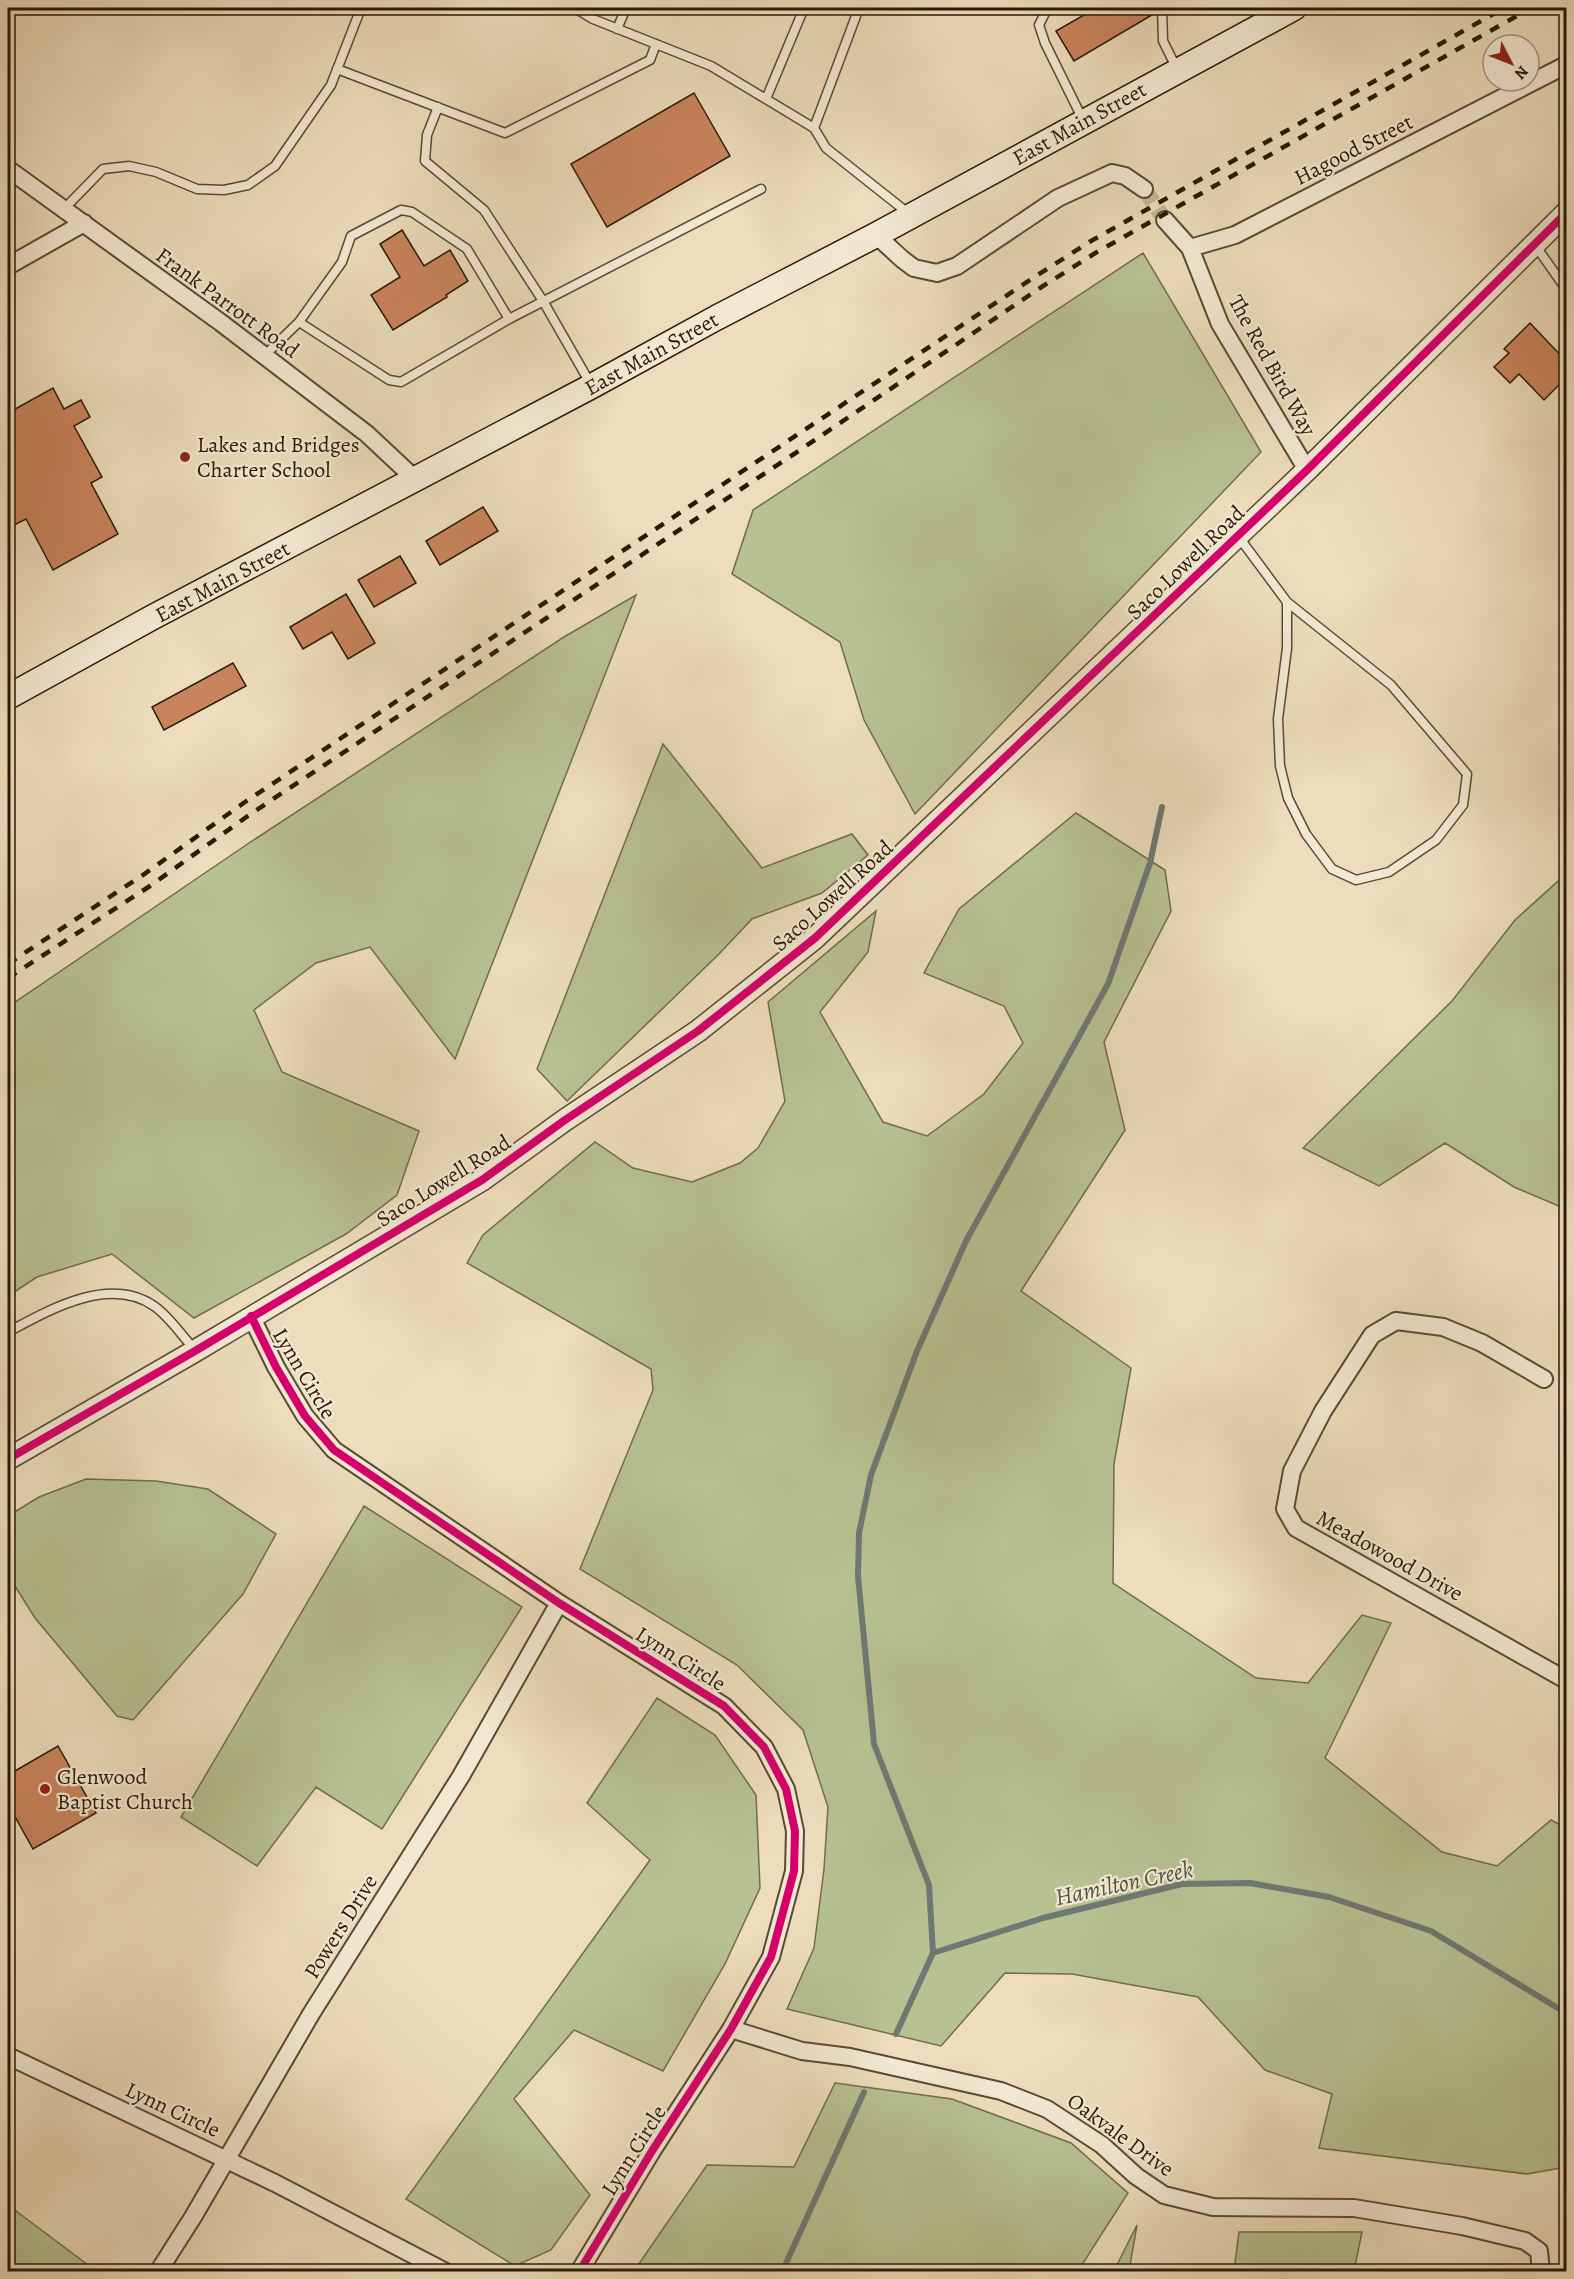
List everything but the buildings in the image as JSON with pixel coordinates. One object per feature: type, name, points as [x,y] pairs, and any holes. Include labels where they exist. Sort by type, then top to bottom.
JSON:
[{"type":"main road","name":"East Main Street","points":[[8,697],[716,318],[876,235],[1292,8]]},
{"type":"street","name":"Hagood Street","points":[[1190,248],[1235,235],[1566,65]]},
{"type":"street","name":"Frank Parrott Road","points":[[8,169],[367,434],[415,479]]},
{"type":"street","points":[[876,235],[902,260],[914,268],[937,273],[957,266],[1058,198],[1112,173],[1125,176],[1144,189]]},
{"type":"street","name":"Saco Lowell Road","points":[[8,1459],[482,1180],[565,1120],[698,1031],[806,946],[1307,470],[1566,213]]},
{"type":"street","points":[[1165,220],[1190,248]]},
{"type":"street","points":[[8,266],[84,223]]},
{"type":"street","name":"The Red Bird Way","points":[[1190,248],[1220,324],[1307,470]]},
{"type":"street","name":"Lynn Circle","points":[[251,1316],[276,1367],[305,1416],[334,1450],[559,1603],[724,1706],[764,1747],[786,1789],[795,1831],[794,1871],[771,1957],[731,2029],[652,2151],[579,2271]]},
{"type":"street","name":"Meadowood Drive","points":[[1544,1379],[1482,1343],[1443,1327],[1396,1321],[1372,1335],[1323,1411],[1292,1472],[1285,1509],[1296,1528],[1566,1680]]},
{"type":"street","name":"Powers Drive","points":[[158,2271],[193,2217],[311,2014],[461,1776],[559,1603]]},
{"type":"street","name":"Oakvale Drive","points":[[731,2029],[802,2051],[850,2057],[1000,2091],[1047,2109],[1089,2135],[1136,2176],[1164,2195],[1213,2207],[1354,2208],[1462,2226],[1525,2241],[1539,2251],[1541,2271]]},
{"type":"street","name":"Lynn Circle","points":[[8,2056],[225,2159],[446,2271]]},
{"type":"lane","points":[[64,209],[103,169],[129,166],[156,172],[197,189],[224,190],[249,185],[275,166],[331,85],[360,8]]},
{"type":"lane","points":[[575,8],[593,20],[711,66],[814,128],[826,148],[911,216]]},
{"type":"lane","points":[[617,29],[626,8]]},
{"type":"lane","points":[[766,99],[804,8]]},
{"type":"lane","points":[[814,128],[859,8]]},
{"type":"lane","points":[[1048,8],[1039,25],[1045,43],[1084,121]]},
{"type":"lane","points":[[1162,8],[1163,41],[1177,70]]},
{"type":"lane","points":[[337,69],[506,133],[650,60],[656,44]]},
{"type":"lane","points":[[438,107],[427,135],[425,161],[484,210],[543,301],[592,386]]},
{"type":"lane","points":[[299,322],[389,380],[401,382],[509,319],[760,189]]},
{"type":"lane","points":[[264,356],[299,322],[342,262],[351,236],[401,210],[412,212],[466,249],[509,319]]},
{"type":"lane","points":[[1534,244],[1566,289]]},
{"type":"lane","points":[[1238,536],[1287,602],[1391,685],[1467,774],[1463,805],[1436,840],[1389,872],[1356,880],[1332,869],[1305,834],[1288,798],[1280,766],[1278,719],[1287,648],[1287,602]]},
{"type":"lane","points":[[8,1332],[58,1306],[111,1293],[139,1298],[156,1307],[195,1351]]},
{"type":"green space","points":[[1143,253],[1261,452],[915,814],[864,720],[840,642],[732,574],[753,510]]},
{"type":"green space","points":[[636,595],[455,1059],[370,947],[316,963],[254,1010],[282,1072],[419,1131],[397,1195],[346,1234],[194,1318],[112,1254],[37,1277],[8,1296],[8,1007],[249,843],[564,637]]},
{"type":"green space","points":[[663,744],[762,868],[852,834],[868,855],[822,893],[752,919],[719,954],[567,1101],[537,1069]]},
{"type":"green space","points":[[1076,813],[1165,870],[1171,911],[1104,1042],[1125,1130],[1021,1291],[1131,1368],[1114,1464],[1113,1583],[1256,1678],[1308,1683],[1362,1615],[1391,1623],[1325,1758],[1442,1852],[1497,1866],[1551,1820],[1566,1828],[1566,2167],[1527,2174],[1319,2148],[1332,2094],[1265,2070],[1198,1997],[1072,1974],[1005,1973],[941,2046],[787,2009],[814,1948],[824,1869],[828,1807],[803,1730],[737,1665],[580,1569],[653,1390],[651,1369],[467,1263],[483,1235],[595,1142],[633,1168],[692,1182],[740,1163],[758,1148],[785,1101],[768,1002],[876,911],[868,952],[820,1012],[883,1122],[927,1136],[984,1094],[1023,1043],[1004,1006],[924,973],[959,909]]},
{"type":"green space","points":[[1566,874],[1566,1209],[1514,1187],[1445,1143],[1379,1186],[1303,1148],[1452,1001],[1515,920]]},
{"type":"green space","points":[[86,1479],[156,1481],[208,1489],[276,1534],[243,1594],[133,1720],[117,1716],[35,1618],[8,1575],[8,1516],[39,1497]]},
{"type":"green space","points":[[364,1506],[522,1607],[382,1829],[316,1787],[257,1866],[181,1817]]},
{"type":"green space","points":[[657,1698],[715,1735],[756,1795],[760,1888],[725,1964],[663,2071],[574,2030],[514,2099],[590,2195],[551,2250],[515,2266],[406,2199],[650,1860],[587,1803]]},
{"type":"green space","points":[[835,2083],[952,2099],[1071,2143],[1128,2193],[1078,2271],[634,2271],[707,2165],[794,2167]]},
{"type":"green space","points":[[8,2205],[96,2271],[8,2271]]},
{"type":"green space","points":[[1137,2225],[1129,2271],[1114,2271]]},
{"type":"green space","points":[[1239,2232],[1362,2232],[1354,2271],[1234,2271]]},
{"type":"waterway","points":[[896,2034],[933,1953],[929,1885],[874,1744],[858,1576],[859,1533],[871,1475],[917,1351],[966,1241],[1108,984],[1150,863],[1162,807]]},
{"type":"waterway","name":"Hamilton Creek","points":[[933,1953],[1043,1918],[1182,1884],[1250,1883],[1329,1897],[1431,1931],[1566,2013]]},
{"type":"waterway","name":"Hamilton Creek","points":[[782,2272],[864,2092]]},
{"type":"tunnel","points":[[1144,189],[1165,220]]},
{"type":"railway","points":[[8,964],[143,875],[245,802],[1033,278],[1091,241],[1504,8]]},
{"type":"railway","points":[[8,978],[150,886],[252,813],[1040,288],[1097,252],[1531,8]]},
{"type":"cycle path","points":[[8,1459],[482,1180],[565,1120],[698,1031],[815,938],[1307,470],[1566,213]]},
{"type":"cycle path","points":[[251,1316],[276,1367],[305,1416],[334,1450],[559,1603],[724,1706],[764,1747],[786,1789],[795,1831],[794,1871],[771,1957],[731,2029],[652,2151],[579,2272]]},
{"type":"place","name":"Lakes and Bridges Charter School","points":[[185,457]]},
{"type":"place","name":"Glenwood Baptist Church","points":[[45,1789]]}]
